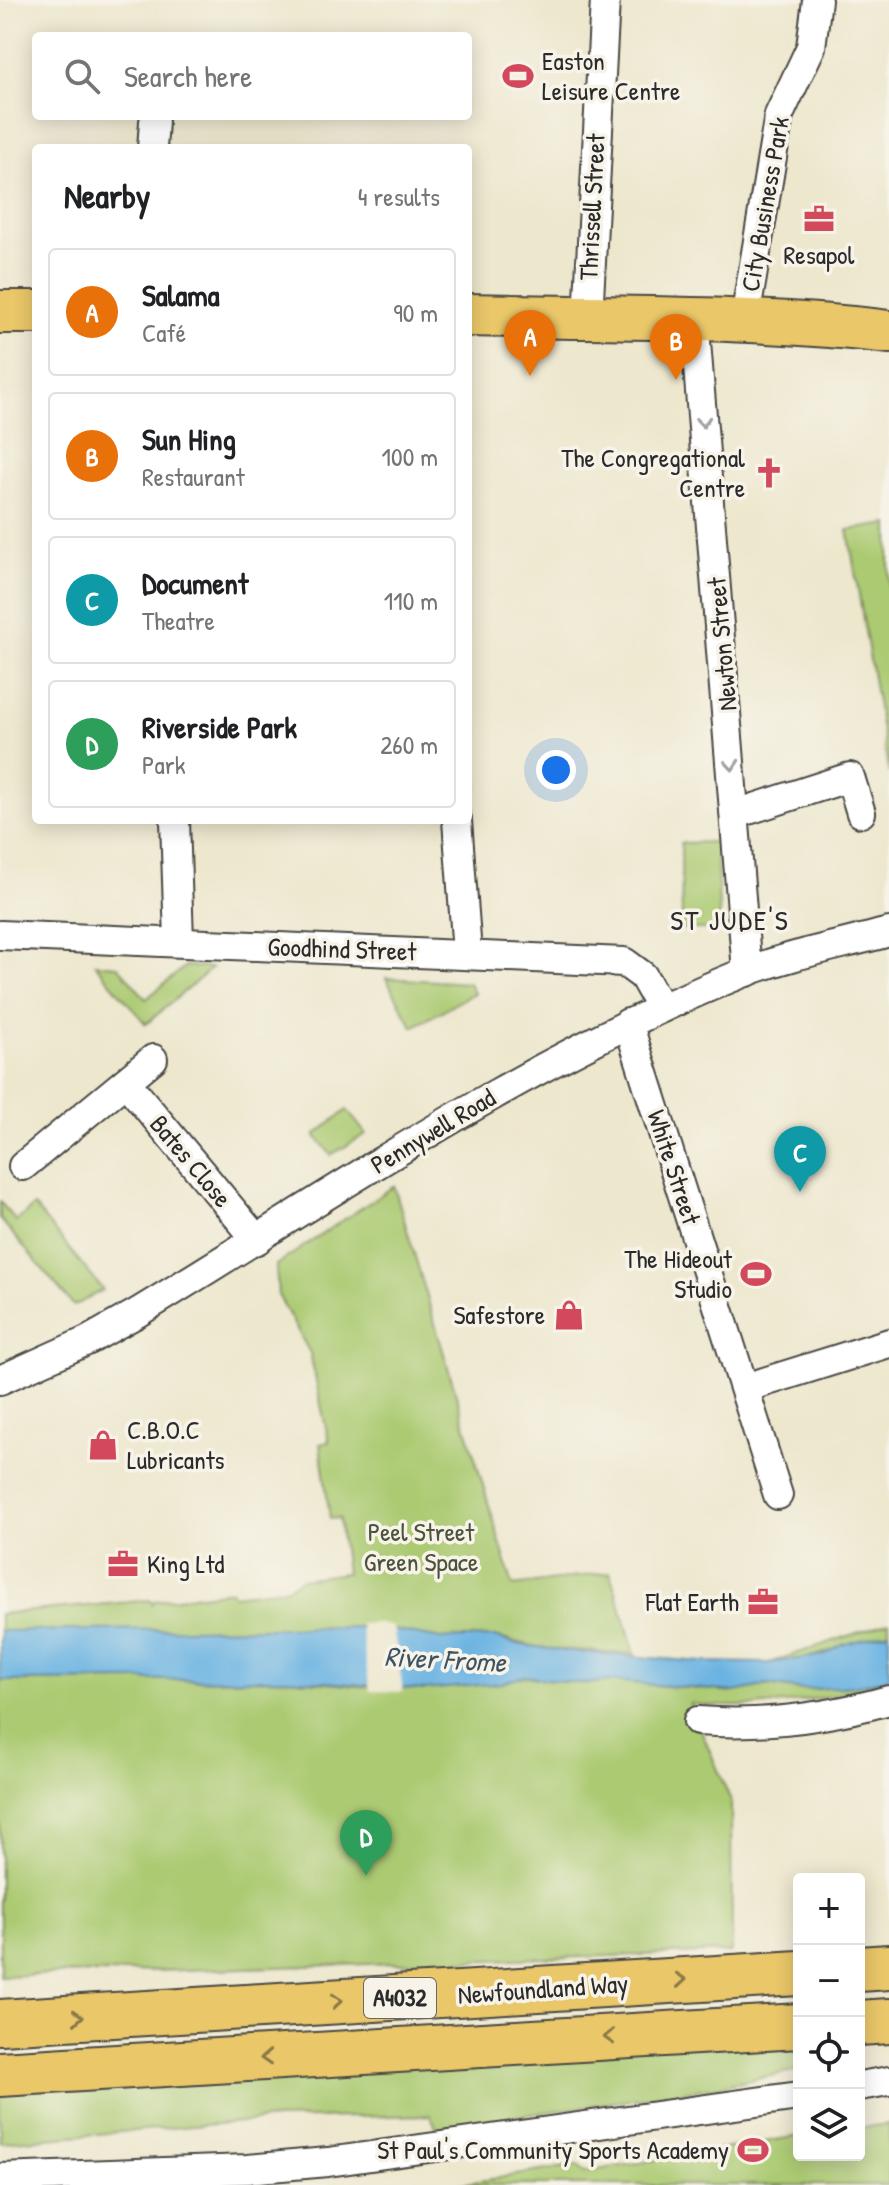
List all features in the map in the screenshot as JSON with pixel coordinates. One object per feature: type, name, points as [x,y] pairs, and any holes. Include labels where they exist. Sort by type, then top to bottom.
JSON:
[{"type":"highway","points":[[865,1969],[889,1967]]},
{"type":"highway","name":"Newfoundland Way","points":[[0,2022],[793,1973]]},
{"type":"highway","points":[[865,2023],[889,2021]]},
{"type":"highway","name":"Newfoundland Way","points":[[0,2074],[793,2026]]},
{"type":"main road","points":[[0,312],[32,312]]},
{"type":"main road","points":[[472,315],[745,319],[889,332]]},
{"type":"street","name":"Thrissell Street","points":[[588,318],[588,250],[605,0]]},
{"type":"street","name":"City Business Park","points":[[745,319],[779,115],[811,47],[817,0]]},
{"type":"street","name":"Newton Street","points":[[694,317],[747,972]]},
{"type":"street","points":[[736,814],[850,777],[861,813]]},
{"type":"street","points":[[175,824],[179,941]]},
{"type":"street","points":[[457,824],[467,953]]},
{"type":"street","name":"Pennywell Road","points":[[0,1380],[89,1340],[257,1240],[429,1131],[628,1023],[747,972],[889,932]]},
{"type":"street","name":"Goodhind Street","points":[[0,935],[624,962],[643,976],[661,1008]]},
{"type":"street","name":"White Street","points":[[628,1023],[778,1495]]},
{"type":"street","points":[[23,1166],[153,1059]]},
{"type":"street","name":"Bates Close","points":[[126,1082],[257,1240]]},
{"type":"street","points":[[745,1388],[889,1343]]},
{"type":"street","points":[[698,1721],[746,1725],[779,1722],[889,1700]]},
{"type":"street","points":[[865,2085],[889,2081]]},
{"type":"street","points":[[0,2178],[247,2177],[373,2156],[793,2097]]},
{"type":"green space","points":[[889,524],[889,773],[848,530]]},
{"type":"green space","points":[[716,842],[720,929],[682,929],[681,843]]},
{"type":"green space","points":[[95,964],[118,966],[146,999],[186,966],[212,968],[146,1024]]},
{"type":"green space","points":[[386,978],[469,983],[474,993],[413,1027]]},
{"type":"green space","points":[[347,1110],[366,1134],[331,1155],[315,1135]]},
{"type":"green space","name":"Peel Street Green Space","points":[[394,1186],[513,1586],[610,1572],[635,1654],[547,1649],[494,1637],[441,1639],[377,1627],[0,1631],[0,1614],[150,1600],[152,1604],[154,1601],[232,1591],[232,1595],[283,1589],[301,1579],[346,1573],[339,1518],[330,1519],[320,1444],[329,1442],[310,1353],[278,1295],[276,1265]]},
{"type":"green space","points":[[0,1202],[16,1221],[34,1206],[103,1290],[74,1306],[0,1219]]},
{"type":"green space","points":[[889,1622],[889,1632],[815,1656],[769,1663]]},
{"type":"green space","points":[[524,1676],[586,1684],[611,1681],[735,1692],[768,1685],[803,1690],[889,1681],[791,1703],[740,1706],[690,1704],[731,1801],[732,1952],[0,1976],[0,1681],[288,1679],[366,1687],[502,1683]]},
{"type":"green space","points":[[793,2036],[793,2071],[717,2087],[437,2128],[430,2115],[277,2119],[0,2142],[0,2086]]},
{"type":"green space","name":"St Paul's Community Sports Academy","points":[[889,2124],[889,2185],[455,2185],[577,2165],[585,2172],[793,2137],[793,2161],[865,2161],[865,2127]]},
{"type":"water","name":"River Frome","points":[[377,1627],[441,1639],[494,1637],[516,1644],[565,1651],[702,1662],[769,1663],[824,1655],[842,1645],[889,1632],[889,1678],[855,1686],[803,1690],[768,1685],[735,1692],[611,1681],[586,1684],[524,1676],[502,1683],[425,1690],[288,1679],[0,1681],[0,1631]]},
{"type":"pier","points":[[360,1624],[393,1626],[403,1692],[370,1691]]},
{"type":"place","name":"Easton Leisure Centre","points":[[518,76]]},
{"type":"place","name":"Resapol","points":[[819,219]]},
{"type":"place","name":"Salama","points":[[530,376]]},
{"type":"place","name":"Sun Hing","points":[[676,380]]},
{"type":"place","name":"The Congregational Centre","points":[[769,473]]},
{"type":"place","name":"Document","points":[[800,1192]]},
{"type":"place","name":"The Hideout Studio","points":[[756,1274]]},
{"type":"place","name":"Safestore","points":[[569,1315]]},
{"type":"place","name":"C.B.O.C Lubricants","points":[[103,1445]]},
{"type":"place","name":"King Ltd","points":[[123,1564]]},
{"type":"place","name":"Flat Earth","points":[[763,1602]]},
{"type":"place","name":"Riverside Park","points":[[366,1876]]},
{"type":"place","name":"St Paul's Community Sports Academy","points":[[753,2150]]},
{"type":"district","name":"ST JUDE'S","points":[[730,920]]}]
